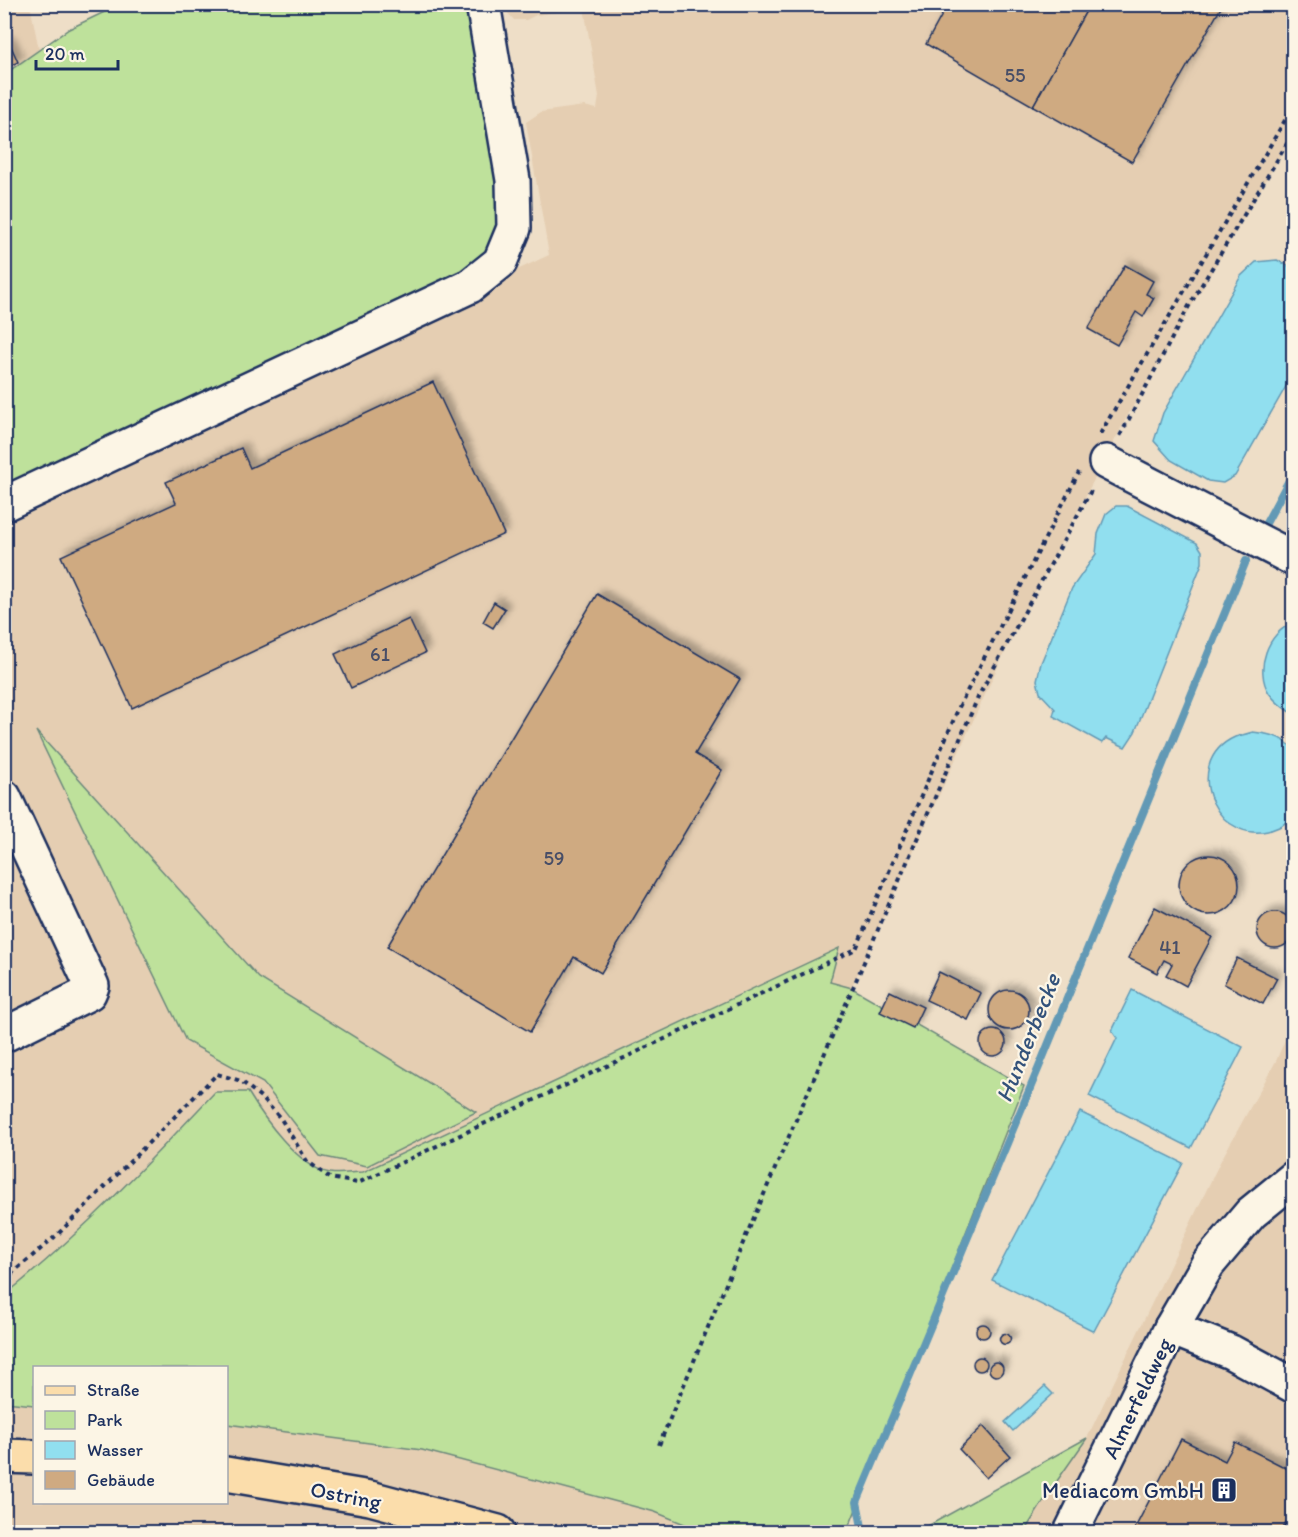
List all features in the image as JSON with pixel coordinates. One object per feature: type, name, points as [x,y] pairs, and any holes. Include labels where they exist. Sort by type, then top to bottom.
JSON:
[{"type":"main road","points":[[4,1456],[33,1457]]},
{"type":"main road","name":"Ostring","points":[[228,1474],[370,1498],[498,1533]]},
{"type":"street","points":[[4,504],[470,286],[500,262],[514,228],[513,180],[483,4]]},
{"type":"street","points":[[1095,456],[1293,560]]},
{"type":"street","points":[[4,797],[92,986],[89,993],[4,1035]]},
{"type":"street","name":"Almerfeldweg","points":[[1071,1533],[1172,1328],[1208,1264],[1251,1213],[1293,1178]]},
{"type":"street","name":"Almerfeldweg","points":[[1172,1328],[1231,1352],[1293,1386]]},
{"type":"path","points":[[4,1280],[57,1235],[217,1074],[241,1081],[262,1098],[281,1119],[307,1161],[330,1178],[358,1183],[856,949],[959,707],[1095,456],[1293,105]]},
{"type":"path","points":[[659,1445],[752,1221],[979,695],[1095,456],[1189,306],[1293,132]]},
{"type":"shaded area","points":[[5,5],[30,5],[39,50],[5,74]]},
{"type":"shaded area","points":[[505,5],[1293,5],[1293,134],[1129,413],[1010,640],[851,988],[830,982],[838,948],[363,1172],[328,1173],[300,1158],[263,1117],[248,1092],[215,1092],[115,1196],[43,1264],[5,1295],[5,509],[549,255],[526,122],[541,112],[584,106],[597,109],[599,96],[584,8],[536,15],[526,20],[514,20],[507,12]]},
{"type":"shaded area","points":[[1293,1021],[1293,1532],[1024,1532],[1087,1438],[1220,1162],[1276,1061]]},
{"type":"shaded area","points":[[4,1402],[33,1405],[33,1504],[228,1504],[228,1424],[422,1450],[656,1512],[704,1532],[5,1532]]},
{"type":"green space","points":[[119,5],[471,5],[512,237],[493,265],[5,490],[5,74],[69,29]]},
{"type":"green space","points":[[36,731],[259,978],[476,1112],[367,1166],[320,1156],[263,1083],[186,1041]]},
{"type":"green space","points":[[839,948],[830,982],[852,988],[1024,1086],[847,1532],[704,1532],[655,1512],[422,1450],[228,1424],[228,1366],[33,1366],[33,1405],[5,1402],[5,1295],[87,1223],[215,1092],[248,1092],[283,1140],[306,1162],[318,1169],[334,1174],[363,1172]]},
{"type":"green space","points":[[1087,1438],[1024,1532],[917,1532]]},
{"type":"water","points":[[1277,260],[1293,268],[1293,374],[1235,476],[1223,483],[1208,481],[1171,460],[1154,441],[1163,413],[1241,276],[1256,262]]},
{"type":"water","points":[[1116,506],[1127,506],[1197,543],[1202,551],[1202,563],[1135,732],[1125,747],[1106,738],[1102,743],[1053,716],[1055,709],[1040,693],[1037,680],[1041,663],[1072,588],[1096,554],[1098,534],[1106,514]]},
{"type":"water","points":[[1294,623],[1293,714],[1274,700],[1269,693],[1263,673],[1263,663],[1270,643],[1284,628]]},
{"type":"water","points":[[1253,732],[1280,738],[1293,749],[1293,816],[1279,827],[1258,832],[1239,828],[1223,818],[1213,802],[1208,784],[1209,766],[1218,749],[1235,737]]},
{"type":"water","points":[[1132,990],[1243,1047],[1191,1148],[1089,1096],[1117,1038],[1112,1031]]},
{"type":"water","points":[[1080,1112],[1183,1163],[1094,1331],[992,1280]]},
{"type":"water","points":[[1045,1386],[1053,1394],[1013,1431],[1005,1422]]},
{"type":"building","points":[[948,4],[1090,4],[1033,106],[926,44]]},
{"type":"building","points":[[1090,4],[1223,4],[1132,162],[1033,106]]},
{"type":"building","points":[[9,42],[18,62],[8,67],[4,58],[4,44]]},
{"type":"building","points":[[1125,265],[1153,281],[1146,294],[1154,298],[1143,317],[1136,312],[1117,345],[1088,329]]},
{"type":"building","points":[[433,382],[504,534],[132,708],[61,556],[176,503],[166,482],[241,448],[250,468]]},
{"type":"building","points":[[597,594],[740,679],[695,754],[722,770],[601,973],[574,957],[530,1032],[387,947]]},
{"type":"building","points":[[494,602],[505,609],[493,628],[483,622]]},
{"type":"building","points":[[409,619],[425,653],[351,688],[335,654]]},
{"type":"building","points":[[1203,855],[1215,855],[1226,860],[1234,868],[1239,885],[1237,897],[1226,910],[1215,915],[1203,915],[1192,910],[1184,902],[1179,891],[1179,879],[1184,868],[1192,860]]},
{"type":"building","points":[[1155,907],[1212,937],[1186,986],[1166,975],[1172,964],[1164,960],[1157,973],[1128,958]]},
{"type":"building","points":[[1275,912],[1288,917],[1293,930],[1288,943],[1275,948],[1262,943],[1257,930],[1262,917]]},
{"type":"building","points":[[1237,958],[1277,978],[1263,1004],[1224,984]]},
{"type":"building","points":[[939,972],[981,993],[968,1020],[926,1000]]},
{"type":"building","points":[[1009,990],[1017,991],[1023,996],[1028,1002],[1028,1018],[1023,1024],[1017,1029],[1009,1030],[1001,1029],[995,1024],[990,1018],[989,1010],[990,1002],[995,996],[1001,991]]},
{"type":"building","points":[[890,991],[923,1007],[913,1028],[880,1012]]},
{"type":"building","points":[[993,1030],[1002,1034],[1006,1043],[1002,1052],[993,1056],[984,1052],[980,1043],[984,1034]]},
{"type":"building","points":[[983,1324],[988,1326],[990,1331],[988,1336],[983,1338],[978,1336],[976,1331],[978,1326]]},
{"type":"building","points":[[1005,1333],[1011,1339],[1005,1345],[999,1339]]},
{"type":"building","points":[[980,1357],[985,1359],[987,1364],[985,1369],[980,1371],[975,1369],[973,1364],[975,1359]]},
{"type":"building","points":[[996,1362],[1001,1364],[1003,1369],[1001,1374],[996,1376],[991,1374],[989,1369],[991,1364]]},
{"type":"building","points":[[983,1426],[1010,1456],[986,1478],[959,1449]]},
{"type":"building","name":"Mediacom GmbH","points":[[1181,1439],[1225,1461],[1235,1442],[1294,1472],[1294,1508],[1281,1532],[1133,1532]]},
{"type":"waterway","name":"Hunderbecke","points":[[1265,525],[1294,471]]},
{"type":"waterway","name":"Hunderbecke","points":[[863,1532],[857,1502],[1039,1067],[1246,561]]},
{"type":"place","name":"Mediacom GmbH","points":[[1224,1490]]}]
